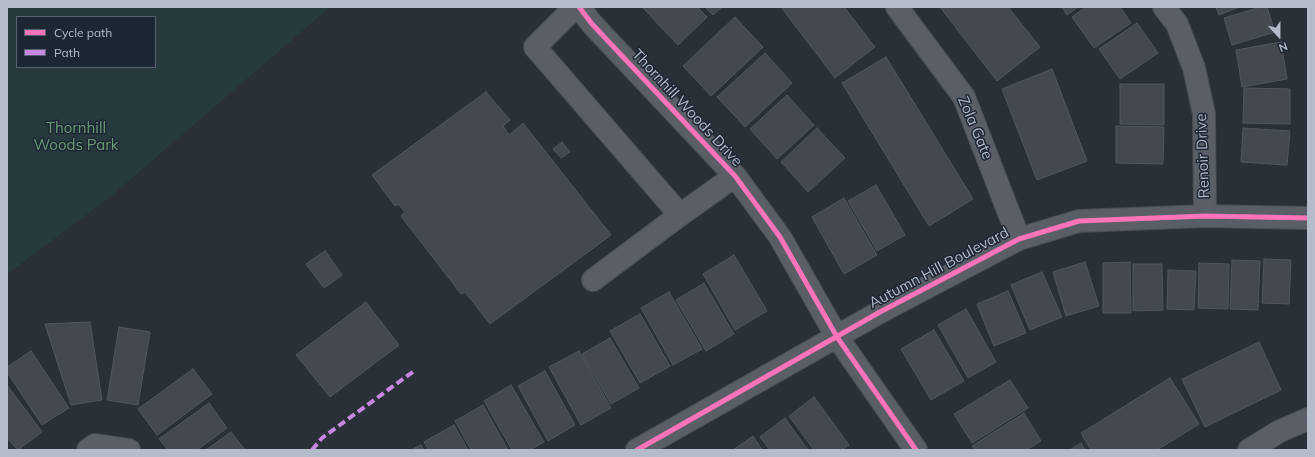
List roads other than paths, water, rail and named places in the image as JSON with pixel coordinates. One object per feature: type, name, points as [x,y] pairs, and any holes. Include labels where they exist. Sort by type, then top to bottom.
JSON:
[{"type":"street","points":[[575,7],[534,47],[680,215]]},
{"type":"street","name":"Thornhill Woods Drive","points":[[579,7],[592,24],[734,176],[780,238],[837,338],[916,450]]},
{"type":"street","name":"Zola Gate","points":[[897,7],[964,97],[1019,239]]},
{"type":"street","name":"Renoir Drive","points":[[1164,7],[1177,24],[1194,68],[1204,114],[1205,216]]},
{"type":"street","points":[[593,280],[734,176]]},
{"type":"street","name":"Autumn Hill Boulevard","points":[[637,450],[837,338],[880,312],[1019,239],[1079,221],[1205,216],[1308,218]]},
{"type":"street","points":[[1249,450],[1280,431],[1308,419]]},
{"type":"street","points":[[88,450],[95,445],[130,450]]},
{"type":"park label","name":"Thornhill Woods Park","points":[[76,136]]}]
